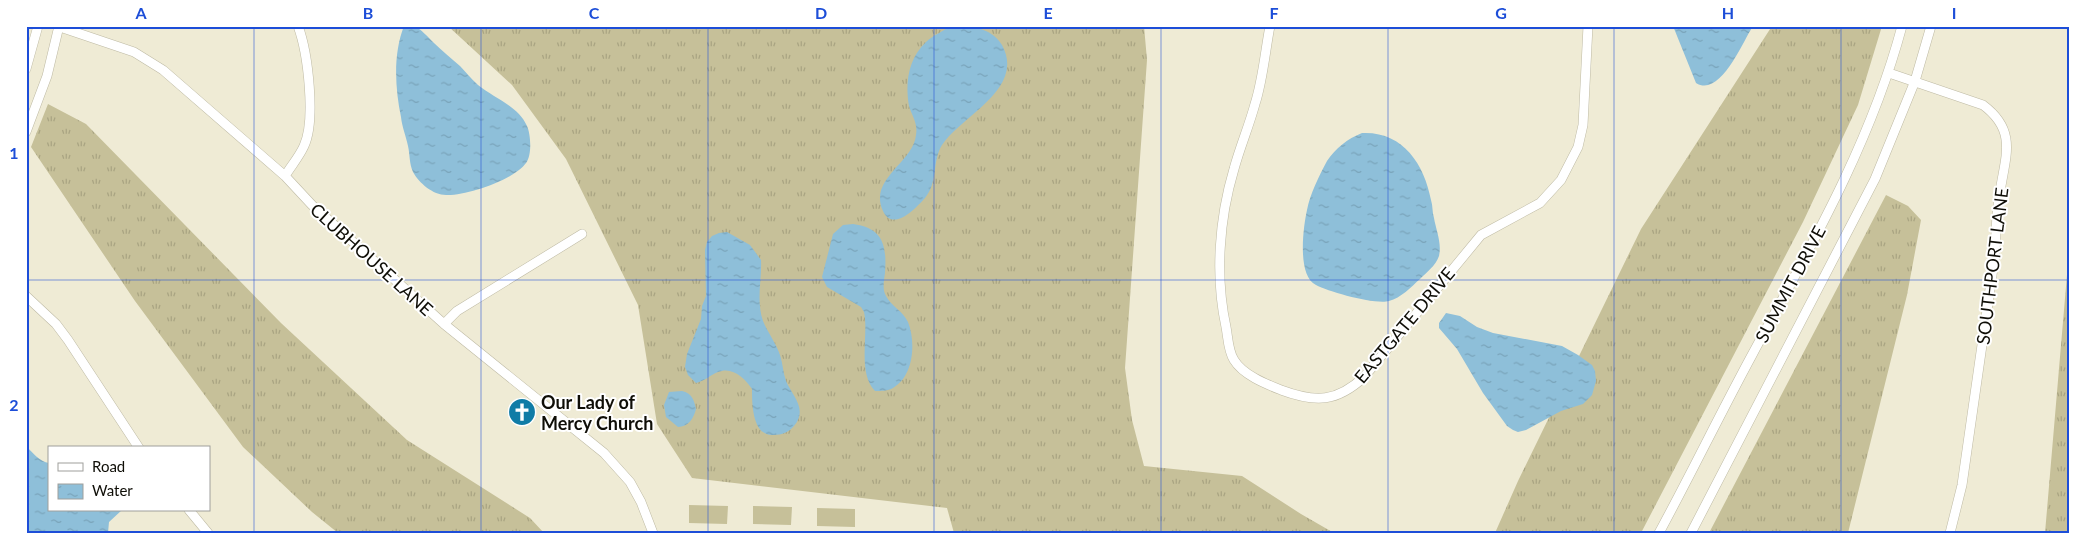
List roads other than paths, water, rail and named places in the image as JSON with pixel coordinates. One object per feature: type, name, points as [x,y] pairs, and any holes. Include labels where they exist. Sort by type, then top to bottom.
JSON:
[{"type":"street","points":[[26,69],[38,26]]},
{"type":"street","points":[[26,132],[47,76],[58,26]]},
{"type":"street","name":"CLUBHOUSE LANE","points":[[58,26],[134,52],[149,60],[285,176],[312,205],[444,324],[615,464],[630,482],[641,502],[653,533]]},
{"type":"street","points":[[285,176],[305,145],[310,110],[310,84],[306,57],[298,26]]},
{"type":"street","name":"EASTGATE DRIVE","points":[[1270,26],[1256,103],[1233,170],[1226,199],[1222,232],[1220,287],[1224,320],[1233,359],[1254,377],[1289,393],[1317,398],[1335,397],[1347,391],[1364,377],[1481,234],[1540,203],[1561,180],[1578,147],[1583,125],[1588,26]]},
{"type":"street","name":"SUMMIT DRIVE","points":[[1659,533],[1828,213],[1862,140],[1889,73],[1902,26]]},
{"type":"street","name":"SUMMIT DRIVE","points":[[1691,533],[1875,179],[1915,81],[1931,26]]},
{"type":"street","name":"SOUTHPORT LANE","points":[[1889,73],[1983,105],[1990,110],[2001,124],[2008,146],[1997,209],[1995,254],[1963,477],[1950,533]]},
{"type":"street","points":[[444,324],[457,311],[582,234]]},
{"type":"street","points":[[26,296],[56,324],[68,340],[138,446]]},
{"type":"street","points":[[191,512],[208,533]]},
{"type":"water","points":[[404,26],[414,26],[460,66],[478,85],[512,108],[523,119],[528,130],[530,150],[526,163],[520,169],[489,186],[455,195],[436,193],[427,188],[413,172],[397,94],[396,71],[398,48]]},
{"type":"water","points":[[951,26],[965,26],[992,34],[1002,45],[1007,61],[1005,75],[999,88],[988,101],[951,134],[942,145],[937,158],[932,186],[925,198],[911,212],[899,219],[893,220],[887,217],[883,211],[880,200],[881,190],[886,180],[913,145],[916,135],[907,89],[909,72],[915,56],[926,42]]},
{"type":"water","points":[[1673,26],[1753,26],[1722,76],[1705,86],[1696,83]]},
{"type":"water","points":[[1362,133],[1389,137],[1409,152],[1417,162],[1428,186],[1439,241],[1439,256],[1434,265],[1406,292],[1383,302],[1352,297],[1316,285],[1310,280],[1304,262],[1303,239],[1305,218],[1315,185],[1327,161],[1334,152],[1342,144]]},
{"type":"water","points":[[853,224],[871,229],[881,240],[885,254],[884,291],[888,300],[906,318],[911,330],[912,349],[909,367],[900,383],[887,390],[875,391],[866,374],[864,312],[861,307],[827,287],[822,277],[833,234],[843,225]]},
{"type":"water","points":[[727,232],[750,245],[761,260],[760,298],[763,321],[780,355],[786,381],[798,403],[800,414],[794,426],[783,434],[774,435],[761,431],[757,425],[753,410],[752,389],[738,374],[723,371],[696,383],[688,375],[685,367],[687,354],[701,319],[702,306],[706,296],[705,250],[707,242],[712,236]]},
{"type":"water","points":[[1446,313],[1460,316],[1477,327],[1493,333],[1562,346],[1592,365],[1596,381],[1592,395],[1583,404],[1561,411],[1526,430],[1518,432],[1513,430],[1507,426],[1483,393],[1457,349],[1439,328],[1439,323]]},
{"type":"water","points":[[682,391],[692,397],[696,409],[690,421],[682,427],[678,427],[666,417],[664,405],[669,392]]},
{"type":"water","points":[[26,446],[39,459],[48,463],[48,512],[120,512],[109,522],[108,533],[26,533]]},
{"type":"place","name":"Our Lady of Mercy Church","points":[[522,412]]}]
